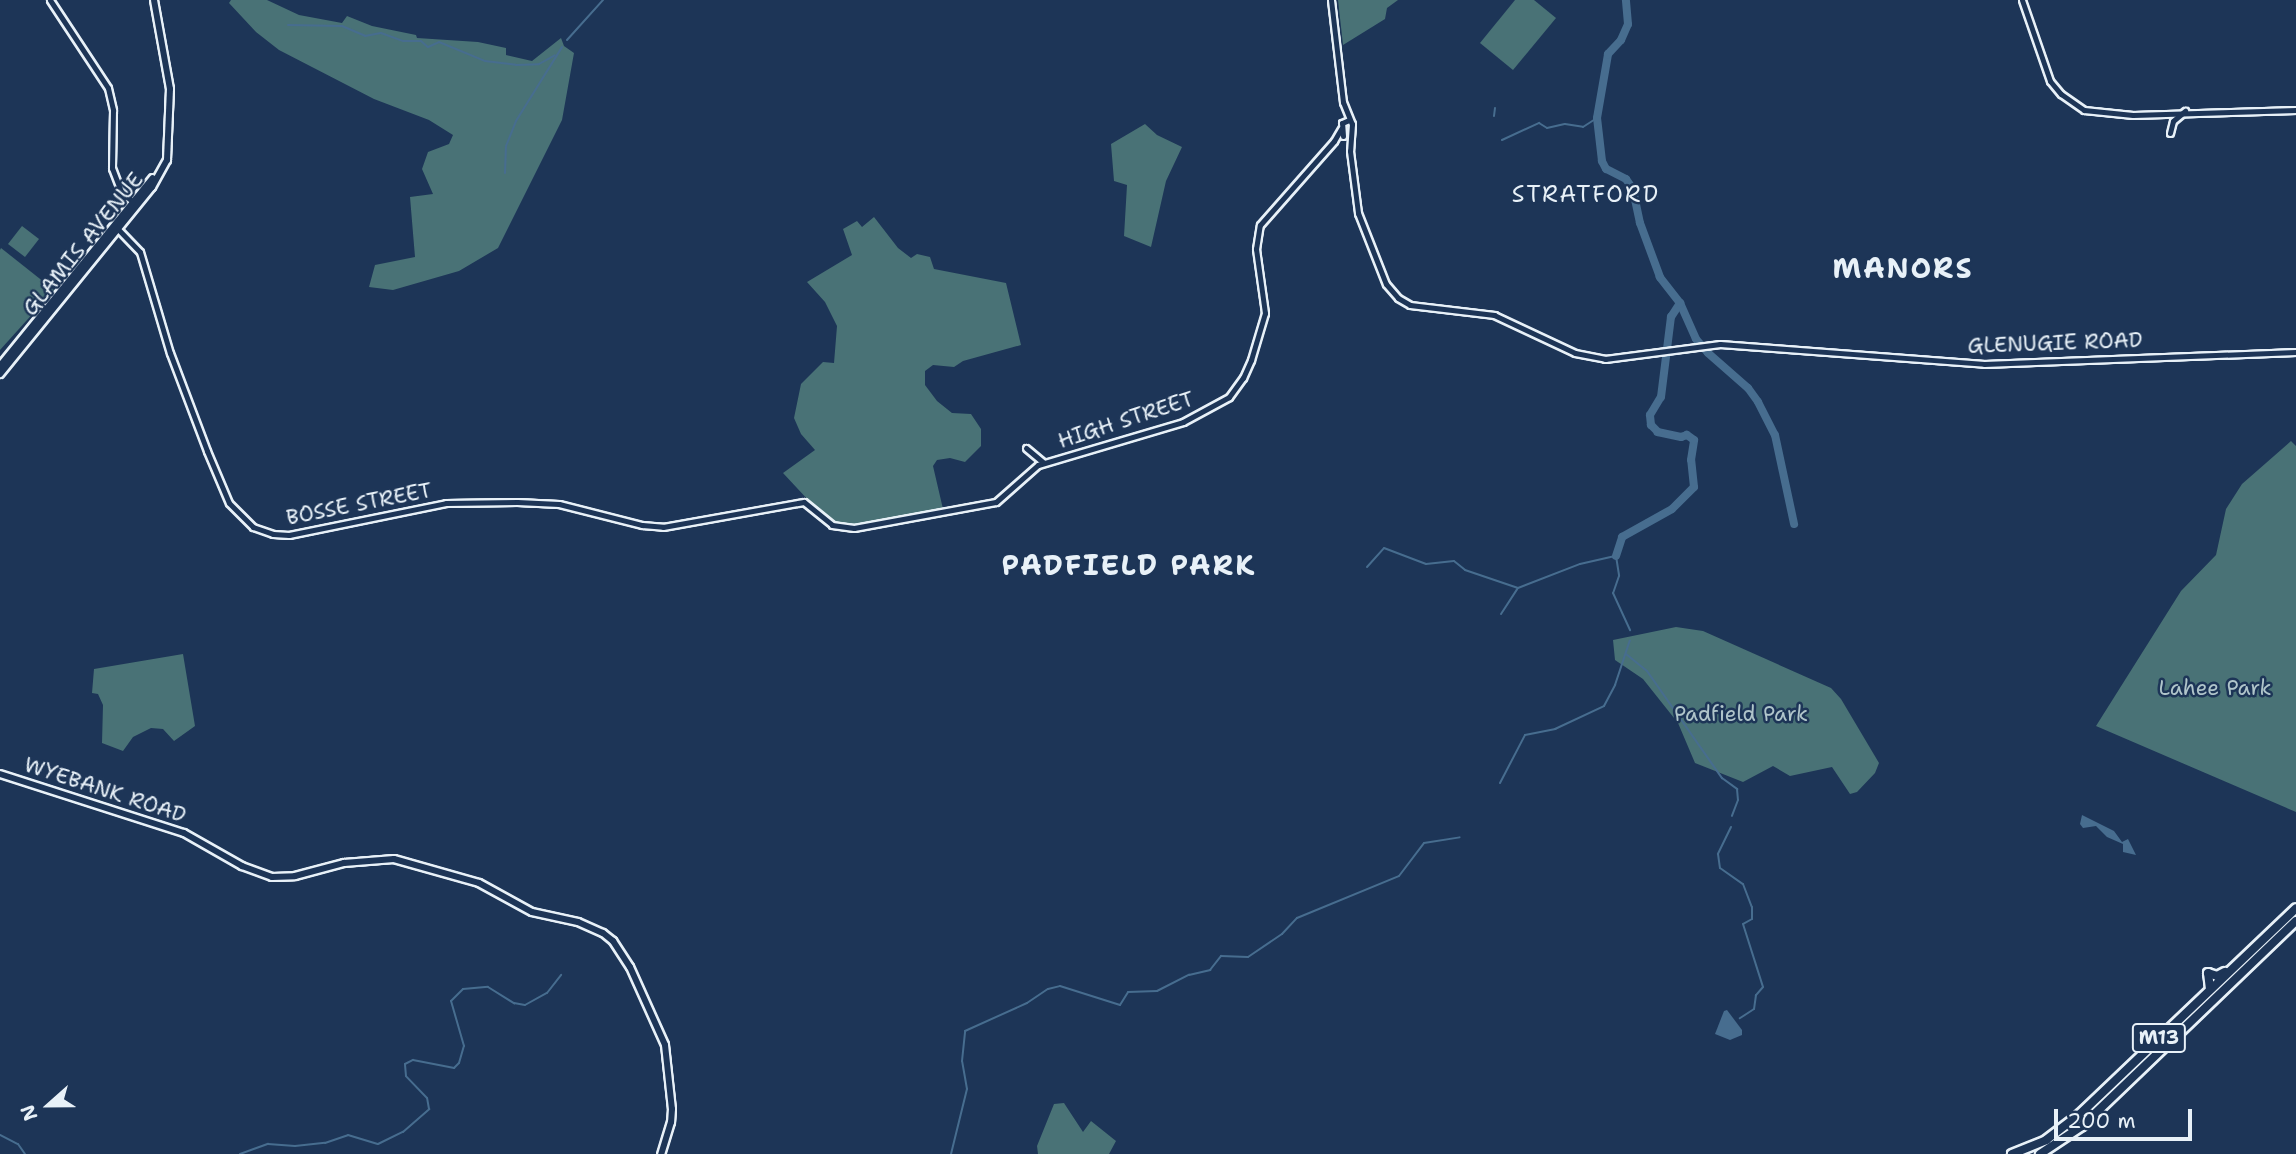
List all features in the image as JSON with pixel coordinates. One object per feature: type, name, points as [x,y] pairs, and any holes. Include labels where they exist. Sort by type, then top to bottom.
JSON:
[{"type":"highway","name":"M13","points":[[2012,1154],[2036,1145],[2067,1125],[2210,989],[2208,974],[2219,975],[2233,967],[2296,908]]},
{"type":"highway","name":"M13","points":[[2040,1154],[2082,1126],[2296,922]]},
{"type":"main road","name":"GLAMIS AVENUE","points":[[0,374],[136,204],[163,166],[169,147],[170,89],[154,0]]},
{"type":"main road","name":"GLAMIS AVENUE","points":[[0,366],[75,279]]},
{"type":"main road","name":"WYEBANK ROAD","points":[[0,774],[184,833],[242,866],[272,877],[295,876],[344,863],[394,859],[480,883],[532,912],[578,922],[603,933],[613,941],[630,967],[665,1045],[672,1109],[671,1122],[661,1154]]},
{"type":"street","points":[[50,0],[108,88],[113,110],[112,168],[117,185],[136,204]]},
{"type":"street","points":[[1331,0],[1346,136]]},
{"type":"street","points":[[2022,0],[2050,81],[2076,106],[2092,112],[2116,114],[2296,110]]},
{"type":"street","points":[[2170,133],[2173,121],[2185,111]]},
{"type":"street","points":[[1344,123],[1352,124],[1346,136]]},
{"type":"street","name":"HIGH STREET","points":[[1031,469],[1183,422],[1204,413],[1235,391],[1251,360],[1265,313],[1256,249],[1260,225],[1334,141],[1344,123]]},
{"type":"street","name":"HIGH STREET","points":[[1334,141],[1346,136]]},
{"type":"street","name":"GLENUGIE ROAD","points":[[1346,136],[1363,232],[1383,280],[1398,298],[1419,307],[1494,315],[1556,345],[1595,358],[1619,359],[1709,345],[1984,364],[2296,352]]},
{"type":"street","name":"BOSSE STREET","points":[[117,228],[137,246],[143,259],[174,366],[229,503],[245,522],[264,531],[289,535],[446,503],[559,504],[642,525],[663,527],[804,502],[836,527],[862,527],[996,502],[1008,495],[1031,469]]},
{"type":"street","points":[[1026,448],[1044,463]]},
{"type":"green space","points":[[231,0],[267,0],[299,15],[342,23],[347,16],[372,26],[416,35],[417,38],[478,42],[506,48],[506,55],[532,61],[561,38],[564,46],[574,53],[562,120],[498,248],[459,271],[393,290],[369,287],[375,265],[415,257],[410,197],[433,194],[422,169],[428,152],[449,144],[453,135],[429,120],[374,99],[279,50],[256,32],[229,3]]},
{"type":"green space","points":[[1338,0],[1398,0],[1387,8],[1385,19],[1343,45]]},
{"type":"green space","points":[[1515,0],[1534,0],[1556,18],[1513,70],[1480,43]]},
{"type":"green space","points":[[1145,124],[1157,135],[1182,147],[1166,181],[1151,247],[1124,236],[1127,185],[1114,181],[1111,144]]},
{"type":"green space","points":[[874,217],[898,248],[911,258],[917,254],[930,257],[934,269],[1006,283],[1021,345],[963,361],[954,367],[933,365],[925,371],[925,385],[937,401],[952,413],[971,414],[981,429],[981,446],[965,462],[950,458],[937,460],[933,466],[943,509],[848,526],[832,524],[783,473],[815,450],[801,434],[794,418],[801,384],[823,362],[834,363],[837,326],[825,302],[807,282],[852,255],[843,229],[857,221],[862,227]]},
{"type":"green space","points":[[22,226],[39,239],[25,257],[8,244]]},
{"type":"green space","points":[[1,248],[54,290],[0,350],[0,250]]},
{"type":"green space","name":"Lahee Park","points":[[2291,441],[2296,446],[2296,812],[2096,726],[2181,591],[2216,555],[2226,509],[2242,484]]},
{"type":"green space","name":"Padfield Park","points":[[1676,627],[1703,631],[1831,688],[1841,699],[1879,763],[1875,773],[1857,792],[1850,794],[1832,767],[1790,776],[1773,766],[1743,782],[1695,763],[1678,723],[1643,679],[1615,660],[1613,640]]},
{"type":"green space","points":[[183,654],[195,726],[174,741],[163,729],[151,728],[133,737],[123,751],[102,743],[103,705],[98,694],[92,693],[94,669]]},
{"type":"green space","points":[[1064,1103],[1083,1132],[1091,1121],[1116,1141],[1109,1154],[1038,1154],[1037,1146],[1054,1104]]},
{"type":"water","points":[[2082,815],[2114,831],[2122,842],[2128,839],[2136,855],[2123,852],[2123,844],[2107,837],[2096,826],[2083,828],[2080,824]]},
{"type":"water","points":[[1727,1010],[1742,1030],[1742,1035],[1730,1040],[1715,1034],[1724,1011]]},
{"type":"waterway","points":[[567,40],[603,0]]},
{"type":"waterway","points":[[1616,556],[1622,537],[1672,509],[1694,487],[1691,460],[1694,440],[1687,435],[1681,437],[1658,432],[1651,425],[1650,415],[1661,397],[1671,317],[1680,303],[1660,277],[1640,223],[1633,189],[1626,179],[1606,169],[1602,161],[1597,118],[1608,54],[1621,40],[1628,24],[1626,0]]},
{"type":"waterway","points":[[288,25],[342,26],[365,36],[381,33],[403,41],[421,41],[428,47],[439,42],[485,61],[516,65],[539,64],[555,55]]},
{"type":"waterway","points":[[505,173],[506,146],[516,121],[562,47]]},
{"type":"waterway","points":[[1494,116],[1495,108]]},
{"type":"waterway","points":[[1502,140],[1539,123],[1547,128],[1565,124],[1583,127],[1597,118]]},
{"type":"waterway","points":[[1680,303],[1696,339],[1748,388],[1758,402],[1775,435],[1794,524]]},
{"type":"waterway","points":[[1367,567],[1384,548],[1426,564],[1454,561],[1465,570],[1518,588],[1580,564],[1616,556],[1619,576],[1613,593],[1630,630]]},
{"type":"waterway","points":[[1501,614],[1517,589]]},
{"type":"waterway","points":[[1500,783],[1525,735],[1555,729],[1604,706],[1615,685],[1630,640]]},
{"type":"waterway","points":[[1626,654],[1647,671],[1722,778],[1737,789],[1738,800],[1732,816]]},
{"type":"waterway","points":[[1731,827],[1718,854],[1720,868],[1743,884],[1752,907],[1752,919],[1743,924],[1763,987],[1756,995],[1754,1009],[1740,1018]]},
{"type":"waterway","points":[[951,1154],[967,1089],[962,1061],[965,1031],[1027,1003],[1048,989],[1060,986],[1120,1005],[1128,992],[1157,991],[1189,975],[1210,970],[1221,956],[1248,957],[1282,934],[1297,918],[1399,876],[1424,843],[1460,837]]},
{"type":"waterway","points":[[240,1154],[268,1144],[295,1146],[325,1143],[348,1135],[378,1144],[403,1132],[429,1109],[427,1098],[406,1076],[405,1064],[413,1060],[454,1068],[459,1063],[464,1046],[451,1001],[463,989],[488,987],[514,1003],[525,1005],[547,993],[561,975]]},
{"type":"waterway","points":[[0,1135],[18,1144],[25,1154]]},
{"type":"district","name":"STRATFORD","points":[[1586,194]]},
{"type":"district","name":"MANORS","points":[[1903,268]]},
{"type":"district","name":"PADFIELD PARK","points":[[1129,565]]}]
